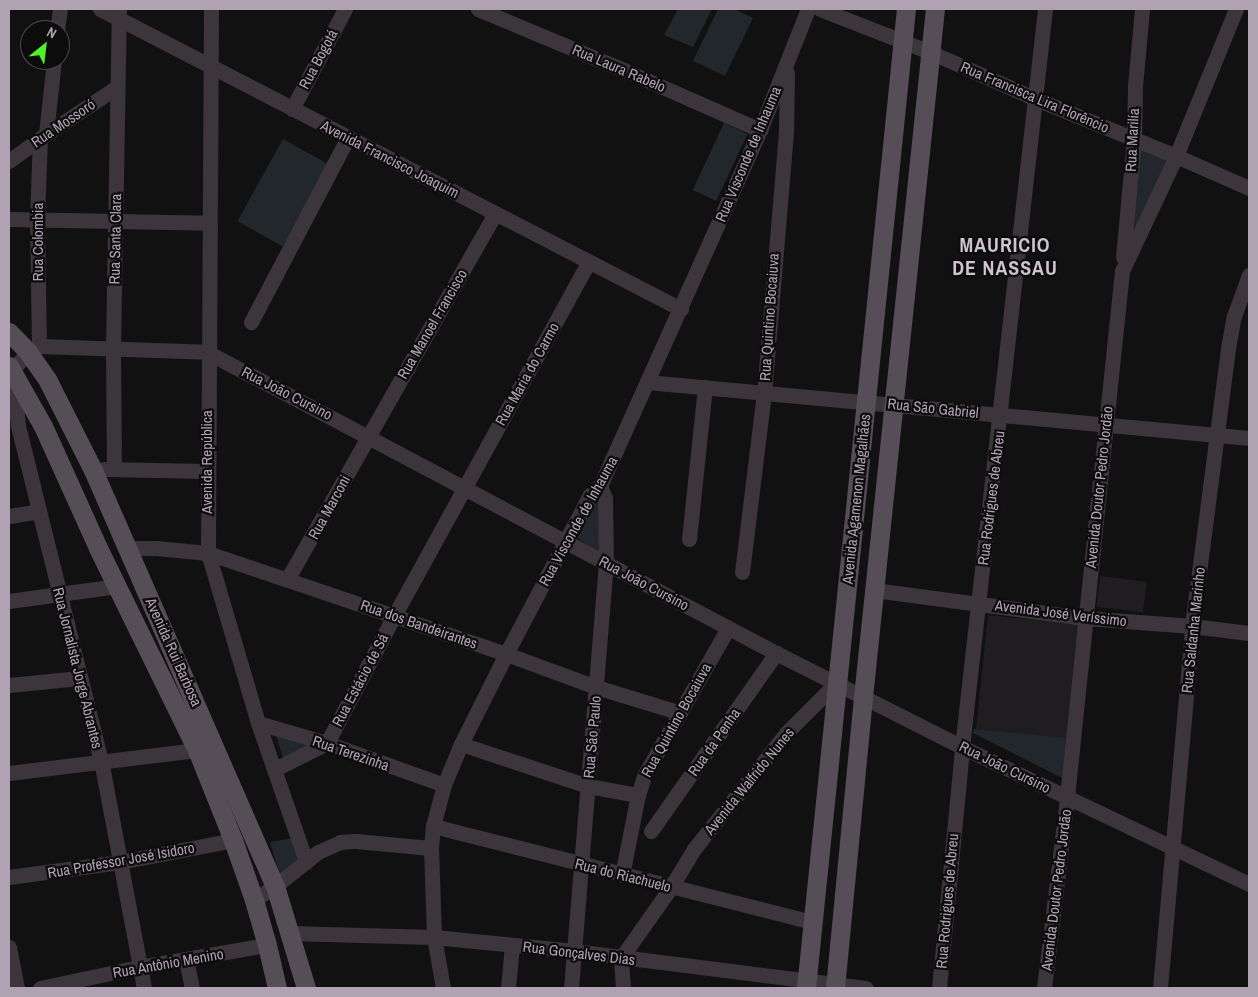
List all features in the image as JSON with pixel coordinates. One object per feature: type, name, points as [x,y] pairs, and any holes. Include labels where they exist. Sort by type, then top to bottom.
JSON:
[{"type":"main road","name":"Avenida Agamenon Magalhães","points":[[806,985],[906,9]]},
{"type":"main road","name":"Avenida Agamenon Magalhães","points":[[835,987],[934,9]]},
{"type":"main road","name":"Avenida Rui Barbosa","points":[[9,332],[33,349],[93,470],[275,886],[306,988]]},
{"type":"main road","name":"Avenida Rui Barbosa","points":[[10,368],[43,426],[66,481],[197,750],[233,840],[254,900],[277,988]]},
{"type":"street","name":"Avenida Francisco Joaquim","points":[[100,9],[119,14],[210,66],[681,309]]},
{"type":"street","name":"Avenida República","points":[[211,9],[207,352],[208,553],[258,723],[306,862]]},
{"type":"street","name":"Rua Bogotá","points":[[292,109],[343,9]]},
{"type":"street","name":"Rua Laura Rabelo","points":[[478,9],[624,70],[760,130]]},
{"type":"street","name":"Rua Visconde de Inhauma","points":[[443,988],[434,937],[431,848],[433,826],[444,785],[461,744],[506,654],[590,495],[600,486],[760,130],[808,9]]},
{"type":"street","name":"Rua Francisca Lira Florêncio","points":[[820,9],[930,52],[1036,99],[1249,188]]},
{"type":"street","name":"Rua Rodrigues de Abreu","points":[[939,988],[962,746],[1001,415],[1045,9]]},
{"type":"street","name":"Rua Marilía","points":[[1122,271],[1134,139],[1135,86],[1142,9]]},
{"type":"street","name":"Avenida Doutor Pedro Jordão","points":[[1044,988],[1067,797],[1122,271],[1176,156],[1236,9]]},
{"type":"street","name":"Rua Santa Clara","points":[[114,469],[113,348],[119,14]]},
{"type":"street","name":"Rua Quintino Bocaiuva","points":[[742,572],[764,394],[786,131],[787,61]]},
{"type":"street","name":"Rua Colombia","points":[[33,349],[37,219],[43,136],[53,70]]},
{"type":"street","name":"Rua Mossoró","points":[[9,161],[43,136],[118,87]]},
{"type":"street","points":[[251,322],[348,138]]},
{"type":"street","name":"Rua Manoel Francisco","points":[[369,435],[495,214]]},
{"type":"street","points":[[9,220],[209,222]]},
{"type":"street","name":"Rua Maria do Carmo","points":[[465,487],[589,262]]},
{"type":"street","name":"Rua Saldanha Marinho","points":[[1160,988],[1192,626],[1228,342],[1234,316],[1249,275]]},
{"type":"street","name":"Rua João Cursino","points":[[33,349],[113,348],[207,352],[369,435],[776,653],[962,746],[1249,884]]},
{"type":"street","points":[[10,368],[33,349]]},
{"type":"street","name":"Rua Jornalista Jorge Abrantes","points":[[10,368],[14,426],[39,511],[101,761],[144,988]]},
{"type":"street","name":"Rua São Gabriel","points":[[647,382],[1249,438]]},
{"type":"street","points":[[689,539],[705,388]]},
{"type":"street","name":"Rua Marconi","points":[[288,578],[369,435]]},
{"type":"street","points":[[93,470],[207,471]]},
{"type":"street","name":"Rua São Paulo","points":[[571,988],[606,562],[605,498],[600,486]]},
{"type":"street","name":"Rua Estácio de Sá","points":[[275,769],[327,743],[465,487]]},
{"type":"street","points":[[9,516],[39,511]]},
{"type":"street","name":"Rua dos Bandeirantes","points":[[128,548],[156,548],[208,553],[288,578],[596,687],[678,712]]},
{"type":"street","points":[[9,601],[117,586]]},
{"type":"street","name":"Avenida José Veríssimo","points":[[874,590],[1085,618],[1192,626],[1249,633]]},
{"type":"street","name":"Rua Quintino Bocaiuva","points":[[622,875],[638,795],[653,756],[728,628]]},
{"type":"street","name":"Rua da Penha","points":[[651,831],[776,653]]},
{"type":"street","points":[[9,685],[80,678]]},
{"type":"street","name":"Avenida Walfrido Nunes","points":[[620,958],[671,887],[694,850],[787,732],[836,683]]},
{"type":"street","name":"Rua Terezinha","points":[[258,723],[327,743],[444,785]]},
{"type":"street","points":[[461,744],[588,786],[638,795]]},
{"type":"street","points":[[9,773],[197,750]]},
{"type":"street","name":"Rua do Riachuelo","points":[[433,826],[812,922]]},
{"type":"street","name":"Rua Professor José Isidoro","points":[[9,878],[120,862],[233,840]]},
{"type":"street","points":[[254,900],[322,849],[340,842],[356,841],[431,848]]},
{"type":"street","name":"Rua Gonçalves Dias","points":[[290,933],[434,937],[574,952],[806,985],[866,988]]},
{"type":"street","name":"Rua Antônio Menino","points":[[40,988],[140,967],[267,945]]},
{"type":"street","points":[[508,988],[512,945]]},
{"type":"street","points":[[9,947],[17,988]]},
{"type":"street","points":[[620,958],[623,988]]},
{"type":"street","points":[[186,960],[192,988]]},
{"type":"shaded area","points":[[678,9],[712,9],[693,47],[664,35]]},
{"type":"shaded area","points":[[718,9],[735,9],[753,18],[725,76],[693,61]]},
{"type":"shaded area","points":[[724,123],[748,134],[716,201],[693,190]]},
{"type":"shaded area","points":[[283,139],[328,164],[283,246],[237,221]]},
{"type":"shaded area","points":[[1135,140],[1173,157],[1128,247]]},
{"type":"shaded area","points":[[610,493],[613,500],[607,546],[601,555],[577,538],[597,495]]},
{"type":"shaded area","points":[[1100,576],[1147,582],[1143,612],[1096,607]]},
{"type":"shaded area","points":[[988,615],[1083,625],[1071,739],[976,729]]},
{"type":"shaded area","points":[[974,729],[1067,738],[1064,779],[973,733]]},
{"type":"shaded area","points":[[275,731],[318,745],[283,759]]},
{"type":"shaded area","points":[[294,838],[300,860],[282,882],[270,842]]},
{"type":"district","name":"MAURICIO DE NASSAU","points":[[1005,256]]}]
